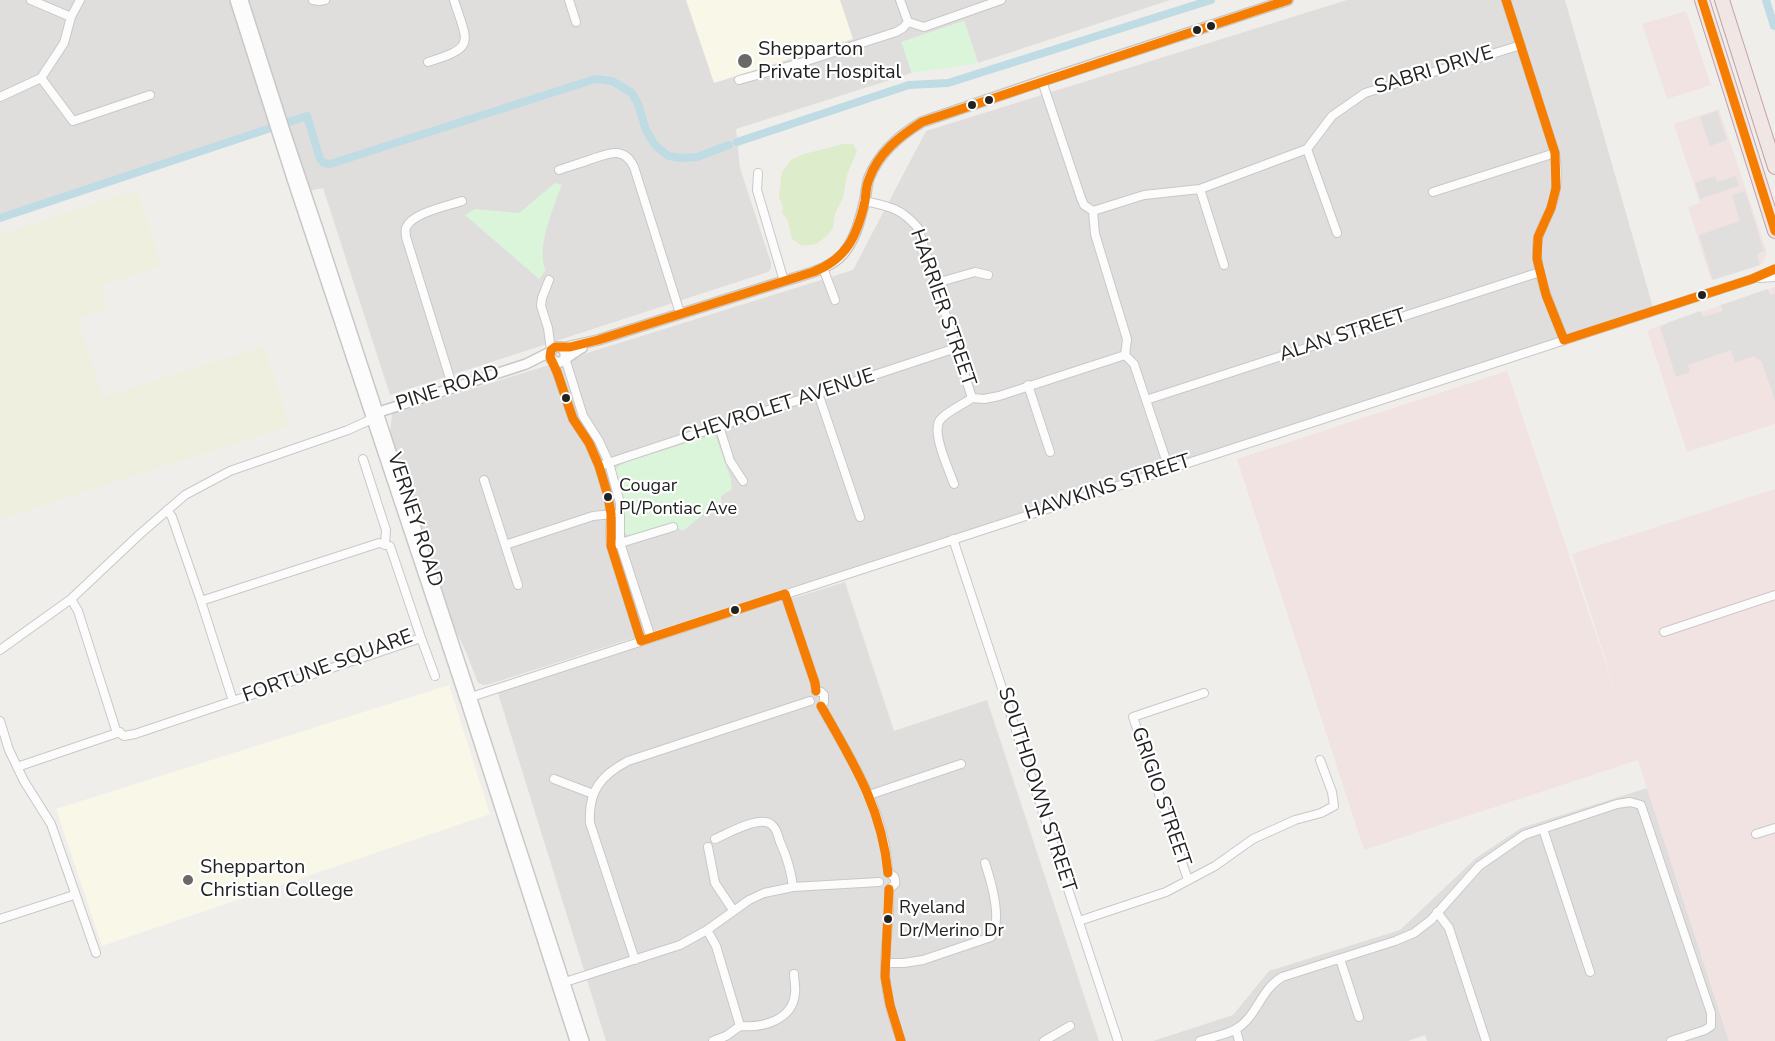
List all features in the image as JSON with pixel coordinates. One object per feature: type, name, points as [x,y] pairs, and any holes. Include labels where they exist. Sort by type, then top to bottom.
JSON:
[{"type":"highway","points":[[1702,0],[1775,231]]},
{"type":"highway","points":[[1722,0],[1775,167]]},
{"type":"highway","points":[[1723,71],[1725,51],[1736,43]]},
{"type":"street","points":[[31,0],[71,16]]},
{"type":"street","points":[[0,97],[40,78],[64,43],[71,16],[80,0]]},
{"type":"street","name":"VERNEY ROAD","points":[[235,0],[469,698],[561,984],[575,1041]]},
{"type":"street","name":"VERNEY ROAD","points":[[243,0],[277,121]]},
{"type":"street","points":[[313,0],[325,0]]},
{"type":"street","points":[[428,62],[458,52],[464,45],[466,38],[454,0]]},
{"type":"street","points":[[569,0],[576,22]]},
{"type":"street","points":[[900,0],[908,22]]},
{"type":"street","points":[[908,22],[924,27],[1000,0]]},
{"type":"street","name":"PINE ROAD","points":[[374,415],[597,340],[823,268],[847,249],[860,222],[869,178],[879,160],[904,133],[922,122],[1288,0]]},
{"type":"street","points":[[1506,0],[1555,153],[1558,171],[1556,188],[1537,247],[1540,272],[1564,340]]},
{"type":"street","points":[[739,80],[896,32],[908,22]]},
{"type":"street","name":"SABRI DRIVE","points":[[1307,149],[1332,116],[1365,93],[1521,45]]},
{"type":"street","points":[[40,78],[73,121],[150,95]]},
{"type":"street","points":[[1042,81],[1081,198],[1084,205],[1093,211]]},
{"type":"street","points":[[1093,211],[1144,195],[1200,189],[1307,149],[1337,233]]},
{"type":"street","points":[[559,170],[610,153],[622,154],[628,158],[634,167],[680,313]]},
{"type":"street","points":[[1433,192],[1555,153]]},
{"type":"street","points":[[758,173],[757,190],[784,281]]},
{"type":"street","points":[[1200,189],[1224,265]]},
{"type":"street","points":[[453,388],[406,237],[406,229],[411,221],[419,216],[462,201]]},
{"type":"street","name":"HARRIER STREET","points":[[864,201],[897,208],[918,228],[972,398],[984,399],[999,396],[1125,355]]},
{"type":"street","points":[[1093,211],[1095,234],[1127,339],[1125,355],[1134,364],[1169,469]]},
{"type":"street","points":[[823,268],[835,300]]},
{"type":"street","name":"HAWKINS STREET","points":[[469,698],[1752,279],[1775,269]]},
{"type":"street","points":[[936,283],[975,272],[988,275]]},
{"type":"street","name":"ALAN STREET","points":[[1146,400],[1540,272]]},
{"type":"street","name":"HAWKINS STREET","points":[[1752,279],[1775,277]]},
{"type":"street","points":[[549,280],[541,306],[557,354],[583,416],[609,463],[619,497],[621,543],[651,638]]},
{"type":"street","name":"CHEVROLET AVENUE","points":[[599,466],[956,348]]},
{"type":"street","points":[[557,354],[573,419],[599,466],[608,496],[611,546],[641,641]]},
{"type":"street","points":[[1028,385],[1050,452]]},
{"type":"street","points":[[818,393],[860,517]]},
{"type":"street","points":[[954,484],[936,433],[938,422],[972,398]]},
{"type":"street","points":[[0,650],[71,599],[184,495],[230,471],[348,430],[374,415]]},
{"type":"street","points":[[719,426],[730,461],[743,481]]},
{"type":"street","points":[[201,601],[379,543],[385,545],[386,530],[363,459]]},
{"type":"street","points":[[484,480],[518,585]]},
{"type":"street","points":[[168,510],[201,601],[233,701]]},
{"type":"street","points":[[505,545],[593,516],[621,513]]},
{"type":"street","points":[[611,546],[673,526]]},
{"type":"street","name":"SOUTHDOWN STREET","points":[[953,539],[1118,1041]]},
{"type":"street","name":"FORTUNE SQUARE","points":[[17,767],[120,732],[124,736],[135,734],[421,638],[390,546],[385,545]]},
{"type":"street","points":[[785,594],[816,691]]},
{"type":"street","points":[[1664,632],[1775,595]]},
{"type":"street","points":[[71,599],[78,611],[116,730],[120,732]]},
{"type":"street","points":[[421,638],[435,676]]},
{"type":"street","points":[[810,701],[810,696],[816,691]]},
{"type":"street","points":[[816,691],[824,695],[824,702],[821,706]]},
{"type":"street","name":"GRIGIO STREET","points":[[1188,880],[1133,717],[1204,693]]},
{"type":"street","points":[[810,701],[815,706],[821,706]]},
{"type":"street","points":[[635,960],[590,823],[590,806],[600,781],[613,769],[628,761],[810,701]]},
{"type":"street","points":[[821,706],[869,795],[884,838],[888,873]]},
{"type":"street","points":[[0,721],[17,767],[51,824],[96,953]]},
{"type":"street","points":[[1079,921],[1166,892],[1215,866],[1253,839],[1334,806],[1332,792],[1320,760]]},
{"type":"street","points":[[869,795],[961,764]]},
{"type":"street","points":[[554,779],[593,794]]},
{"type":"street","points":[[1200,1041],[1236,1030],[1253,1013],[1263,994],[1282,977],[1414,933],[1431,920],[1479,866],[1524,835],[1617,804],[1630,802],[1641,805],[1711,1013],[1711,1026],[1671,1041]]},
{"type":"street","points":[[716,839],[754,823],[764,821],[771,824],[776,829],[786,855],[793,887]]},
{"type":"street","points":[[1756,834],[1775,828]]},
{"type":"street","points":[[1543,829],[1590,972]]},
{"type":"street","points":[[708,847],[715,883],[733,910]]},
{"type":"street","points":[[885,963],[923,960],[991,937],[996,927],[994,892],[985,863]]},
{"type":"street","points":[[879,882],[882,875],[888,873],[893,875],[895,884],[889,889]]},
{"type":"street","points":[[561,984],[680,945],[707,930],[749,900],[764,893],[793,887],[879,882]]},
{"type":"street","points":[[879,882],[882,887],[889,889]]},
{"type":"street","points":[[889,889],[890,906],[885,963],[888,997],[901,1041]]},
{"type":"street","points":[[0,919],[75,895]]},
{"type":"street","points":[[1437,912],[1449,928],[1486,1041]]},
{"type":"street","points":[[707,930],[716,946],[740,1026]]},
{"type":"street","points":[[1340,959],[1359,1017]]},
{"type":"street","points":[[713,1041],[726,1036],[740,1026],[752,1027],[775,1021],[790,1010],[795,992],[794,974]]},
{"type":"street","name":"VERNEY ROAD","points":[[561,984],[584,1041]]},
{"type":"street","points":[[1040,1041],[1070,1026]]},
{"type":"street","points":[[1236,1030],[1239,1041]]},
{"type":"shaded area","points":[[0,0],[232,0],[275,127],[0,214]]},
{"type":"shaded area","points":[[247,0],[1170,0],[978,63],[964,21],[902,42],[912,73],[736,129],[740,168],[771,263],[768,272],[390,395],[323,188],[309,191]]},
{"type":"shaded area","name":"Shepparton Private Hospital","points":[[686,0],[840,0],[853,39],[714,83]]},
{"type":"shaded area","points":[[1347,0],[1565,0],[1654,311],[490,684],[478,683],[452,623],[390,435],[392,414],[853,270],[926,131]]},
{"type":"shaded area","points":[[1686,11],[1711,85],[1667,99],[1642,24]]},
{"type":"shaded area","points":[[1719,109],[1767,253],[1762,264],[1711,280],[1688,207],[1700,203],[1674,124]]},
{"type":"shaded area","points":[[1717,111],[1727,140],[1710,146],[1700,117]]},
{"type":"shaded area","points":[[1715,176],[1717,182],[1736,176],[1739,186],[1700,199],[1695,183]]},
{"type":"shaded area","points":[[1745,191],[1764,251],[1757,256],[1760,265],[1713,280],[1699,235],[1740,221],[1732,195]]},
{"type":"shaded area","points":[[1775,287],[1775,424],[1687,452],[1647,330]]},
{"type":"shaded area","points":[[1768,289],[1770,295],[1775,294],[1775,401],[1762,362],[1754,356],[1735,363],[1731,350],[1688,365],[1690,372],[1676,377],[1660,327],[1700,311],[1703,317],[1723,311],[1721,305]]},
{"type":"shaded area","points":[[1507,371],[1619,703],[1572,554],[1775,489],[1775,1041],[1729,1041],[1638,760],[1364,850],[1237,459]]},
{"type":"shaded area","points":[[845,582],[894,731],[987,700],[1099,1041],[606,1041],[497,690]]},
{"type":"shaded area","name":"Shepparton Christian College","points":[[449,685],[490,814],[102,946],[56,809]]},
{"type":"shaded area","points":[[1647,788],[1729,1041],[1427,1041],[1425,1035],[1408,1041],[1153,1041],[1233,1015],[1269,971],[1400,930],[1476,858],[1521,828]]},
{"type":"green space","points":[[964,21],[978,63],[912,73],[901,42]]},
{"type":"green space","points":[[843,144],[853,144],[857,151],[847,175],[843,198],[835,214],[833,228],[816,244],[802,246],[792,239],[788,221],[782,213],[783,207],[779,197],[782,172],[791,160],[804,154]]},
{"type":"green space","points":[[555,183],[562,185],[544,240],[543,262],[546,270],[539,279],[465,215],[475,209],[519,213]]},
{"type":"green space","points":[[137,190],[162,266],[101,285],[108,309],[78,319],[103,397],[264,346],[290,426],[0,519],[0,234]]},
{"type":"green space","points":[[715,435],[731,479],[732,489],[721,496],[721,505],[706,512],[683,531],[672,524],[631,536],[622,532],[624,504],[616,469],[624,462]]},
{"type":"waterway","points":[[737,142],[909,85],[948,83],[1211,0]]},
{"type":"waterway","points":[[1766,0],[1774,26]]},
{"type":"waterway","points":[[0,218],[307,116],[320,159],[330,164],[595,79],[612,81],[632,93],[646,130],[655,145],[668,156],[697,157],[729,145]]},
{"type":"transit line","points":[[785,594],[641,641],[611,546],[611,514],[599,466],[589,443],[573,419],[550,357],[551,350],[555,347],[570,347],[598,340],[825,267],[849,245],[862,214],[868,182],[878,161],[898,139],[922,122],[1288,0]]},
{"type":"transit line","points":[[1506,0],[1555,153],[1556,188],[1551,208],[1538,237],[1537,259],[1546,295],[1564,340]]},
{"type":"transit line","points":[[1702,0],[1775,231]]},
{"type":"transit line","points":[[1564,340],[1752,279],[1775,269]]},
{"type":"transit line","points":[[785,594],[816,691]]},
{"type":"transit line","points":[[821,706],[855,766],[873,806],[885,849],[888,873]]},
{"type":"transit line","points":[[889,889],[885,977],[890,1005],[901,1041]]},
{"type":"place","name":"Shepparton Private Hospital","points":[[745,61]]},
{"type":"place","name":"Cougar Pl/Pontiac Ave","points":[[608,497]]},
{"type":"place","name":"Shepparton Christian College","points":[[188,880]]},
{"type":"place","name":"Ryeland Dr/Merino Dr","points":[[888,919]]}]
